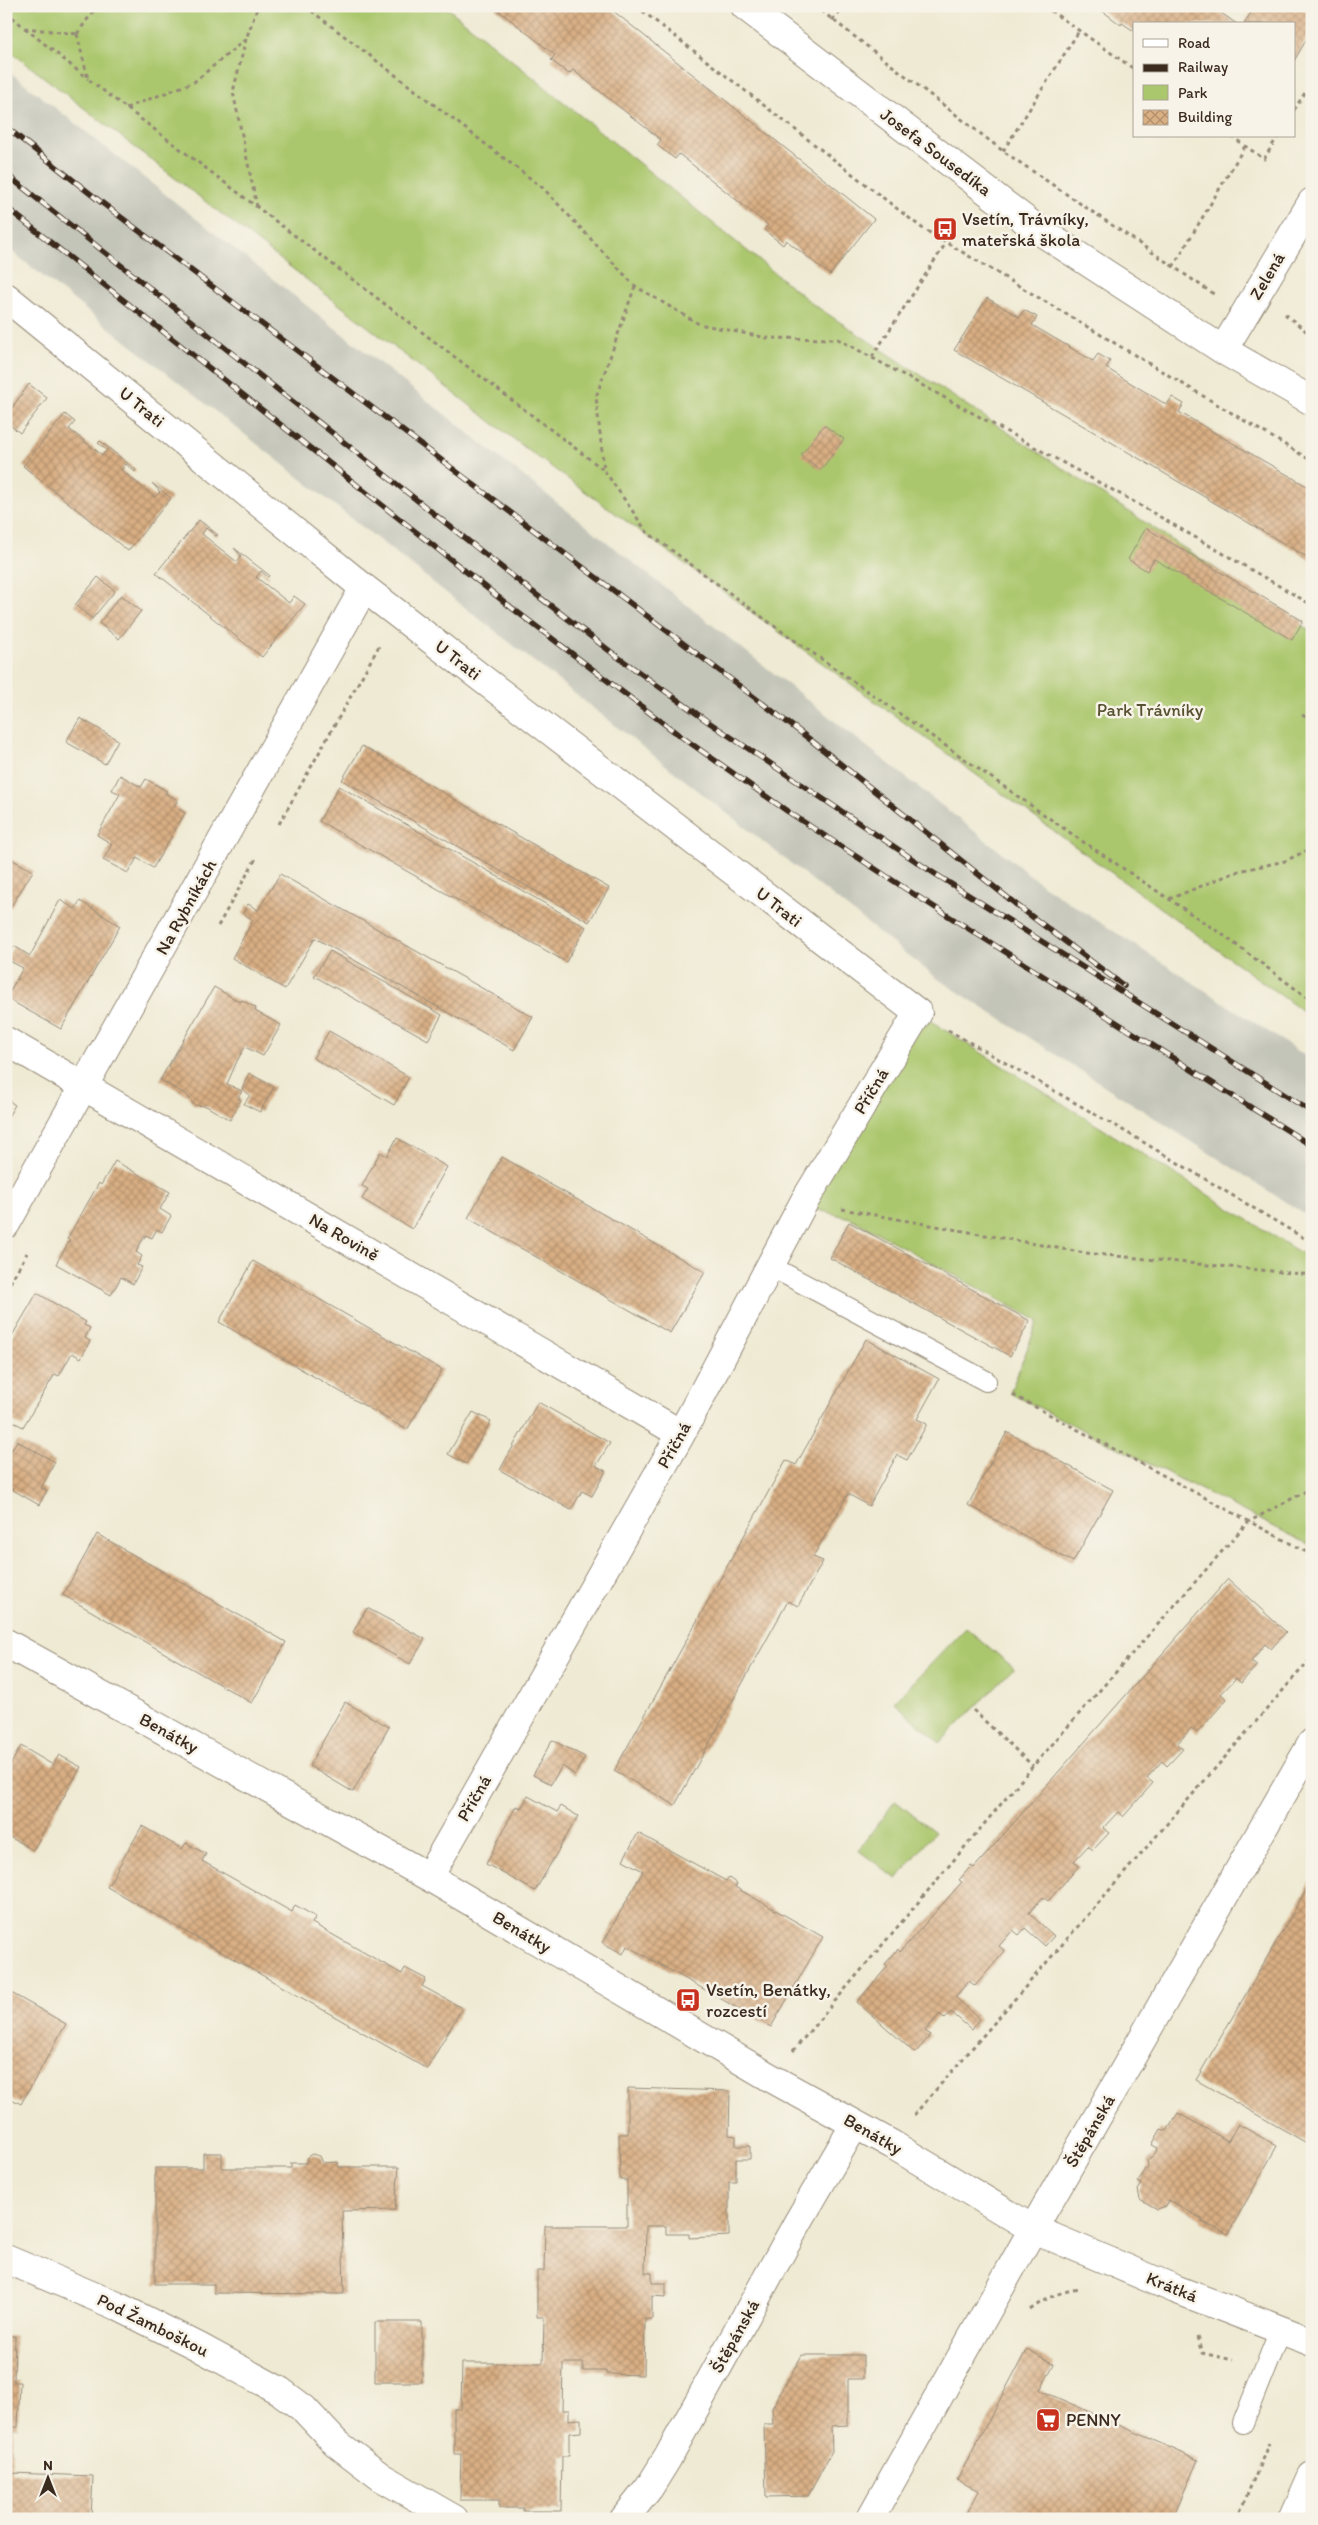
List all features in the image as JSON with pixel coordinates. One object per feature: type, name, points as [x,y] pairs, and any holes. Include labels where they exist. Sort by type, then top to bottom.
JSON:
[{"type":"street","name":"Josefa Sousedíka","points":[[750,8],[1036,229],[1223,350],[1312,400]]},
{"type":"street","name":"Zelená","points":[[1223,350],[1312,202]]},
{"type":"street","name":"U Trati","points":[[6,297],[364,588],[918,1014]]},
{"type":"street","name":"Na Rybníkách","points":[[6,1224],[86,1086],[364,588]]},
{"type":"street","name":"Příčná","points":[[429,1877],[681,1434],[804,1202],[918,1014]]},
{"type":"street","name":"Na Rovině","points":[[6,1041],[681,1434]]},
{"type":"street","name":"Benátky","points":[[6,1643],[429,1877],[770,2078],[893,2145],[1033,2229]]},
{"type":"street","name":"Štěpánská","points":[[870,2519],[1033,2229],[1312,1743]]},
{"type":"street","name":"Štěpánská","points":[[624,2519],[649,2488],[667,2459],[798,2222],[855,2124]]},
{"type":"street","name":"Krátká","points":[[1033,2229],[1312,2342]]},
{"type":"street","name":"Pod Žamboškou","points":[[6,2259],[117,2306],[199,2346],[294,2400],[335,2442],[380,2477],[454,2519]]},
{"type":"street","points":[[1294,2519],[1312,2476]]},
{"type":"lane","points":[[770,1266],[986,1381]]},
{"type":"lane","points":[[1243,2423],[1280,2330]]},
{"type":"path","points":[[77,34],[98,6]]},
{"type":"path","points":[[257,208],[233,92],[246,38],[258,6]]},
{"type":"path","points":[[305,6],[543,188],[635,286],[699,324],[767,338],[838,339],[1128,500],[1312,605]]},
{"type":"path","points":[[636,6],[922,228],[1312,461]]},
{"type":"path","points":[[815,6],[1003,151],[1222,300],[1249,306]]},
{"type":"path","points":[[832,20],[846,6]]},
{"type":"path","points":[[1044,6],[1133,68]]},
{"type":"path","points":[[6,12],[125,108],[604,470],[647,532],[777,628],[1071,833],[1223,935],[1312,1001]]},
{"type":"path","points":[[25,28],[77,34]]},
{"type":"path","points":[[1003,151],[1079,31]]},
{"type":"path","points":[[77,34],[88,79]]},
{"type":"path","points":[[125,108],[194,82],[246,38]]},
{"type":"path","points":[[1296,107],[1312,82]]},
{"type":"path","points":[[1233,138],[1264,159],[1277,138]]},
{"type":"path","points":[[1173,267],[1245,146]]},
{"type":"path","points":[[872,357],[946,243]]},
{"type":"path","points":[[604,470],[596,397],[635,286]]},
{"type":"path","points":[[1288,304],[1283,312],[1312,336]]},
{"type":"path","points":[[279,824],[384,638]]},
{"type":"path","points":[[1302,715],[1312,720]]},
{"type":"path","points":[[217,928],[255,860],[222,842]]},
{"type":"path","points":[[1169,899],[1239,871],[1286,861],[1312,848]]},
{"type":"path","points":[[918,1014],[1134,1136],[1312,1243]]},
{"type":"path","points":[[804,1202],[1085,1253],[1312,1275]]},
{"type":"path","points":[[6,1290],[31,1247]]},
{"type":"path","points":[[986,1381],[1312,1555]]},
{"type":"path","points":[[770,2078],[1033,1766],[1248,1522],[1312,1488]]},
{"type":"path","points":[[893,2145],[918,2109],[1312,1657]]},
{"type":"path","points":[[973,1710],[1033,1766]]},
{"type":"path","points":[[1026,2313],[1046,2298],[1062,2292],[1086,2289]]},
{"type":"path","points":[[1193,2332],[1201,2345],[1202,2353],[1266,2367]]},
{"type":"shaded area","points":[[6,69],[1044,886],[1312,1060],[1312,1219],[938,979],[6,247]]},
{"type":"green space","name":"Park Trávníky","points":[[6,6],[445,6],[814,305],[1312,632],[1312,1018],[528,450],[6,48]]},
{"type":"green space","points":[[918,1013],[1312,1260],[1312,1546],[1010,1393],[1038,1321],[850,1218],[802,1206]]},
{"type":"green space","points":[[966,1628],[1014,1668],[940,1743],[894,1702]]},
{"type":"green space","points":[[895,1801],[935,1832],[897,1879],[858,1850]]},
{"type":"building","points":[[493,6],[607,6],[874,219],[830,275],[786,240],[783,245],[764,230],[768,225],[679,154],[675,159],[657,145],[661,140],[573,70],[569,74],[551,60],[555,55]]},
{"type":"building","points":[[1096,6],[1211,6],[1234,22],[1133,22],[1133,30],[1122,23],[1121,25]]},
{"type":"building","points":[[1255,6],[1312,6],[1312,30],[1296,58],[1296,22],[1245,22]]},
{"type":"building","points":[[987,298],[1019,317],[1024,310],[1037,317],[1032,325],[1093,361],[1098,354],[1110,361],[1106,368],[1167,405],[1172,397],[1184,404],[1179,412],[1312,489],[1312,560],[954,350]]},
{"type":"building","points":[[29,384],[47,398],[20,433],[6,422],[6,416]]},
{"type":"building","points":[[65,414],[75,422],[69,429],[102,455],[107,450],[98,443],[100,441],[136,470],[135,472],[126,464],[121,470],[155,497],[160,492],[152,483],[171,498],[128,551],[23,466]]},
{"type":"building","points":[[824,425],[844,439],[821,470],[801,455]]},
{"type":"building","points":[[199,520],[218,535],[216,536],[206,528],[202,534],[237,562],[241,556],[234,548],[269,575],[268,577],[261,571],[256,577],[289,603],[294,596],[305,604],[262,657],[156,573]]},
{"type":"building","points":[[1146,528],[1303,621],[1292,640],[1154,559],[1147,571],[1128,559]]},
{"type":"building","points":[[98,577],[115,591],[92,619],[75,605]]},
{"type":"building","points":[[121,595],[141,611],[119,639],[99,623]]},
{"type":"building","points":[[80,718],[118,740],[105,764],[66,742]]},
{"type":"building","points":[[362,746],[609,888],[589,922],[342,780]]},
{"type":"building","points":[[120,775],[141,787],[146,779],[167,791],[165,793],[178,800],[174,806],[185,813],[153,868],[137,858],[128,873],[103,860],[112,844],[97,835],[120,794],[112,790]]},
{"type":"building","points":[[339,786],[586,927],[566,962],[319,821]]},
{"type":"building","points":[[6,856],[33,871],[10,908],[6,906]]},
{"type":"building","points":[[280,874],[533,1017],[514,1050],[315,938],[285,989],[232,958],[253,920],[243,913],[248,904],[258,910]]},
{"type":"building","points":[[60,900],[75,909],[80,901],[120,926],[61,1029],[6,998],[23,968],[6,959],[14,946],[30,956]]},
{"type":"building","points":[[330,951],[442,1015],[428,1040],[314,976]]},
{"type":"building","points":[[214,987],[240,1002],[242,1000],[256,1008],[255,1011],[281,1025],[263,1056],[245,1047],[237,1061],[227,1084],[242,1091],[238,1098],[241,1100],[230,1120],[206,1106],[194,1105],[187,1095],[160,1080]]},
{"type":"building","points":[[329,1031],[409,1077],[394,1105],[313,1058]]},
{"type":"building","points":[[249,1073],[274,1087],[260,1112],[244,1104],[250,1095],[242,1089]]},
{"type":"building","points":[[6,1099],[15,1105],[6,1120]]},
{"type":"building","points":[[397,1138],[447,1167],[412,1229],[362,1199],[368,1189],[362,1186],[380,1152],[387,1156]]},
{"type":"building","points":[[502,1157],[705,1272],[670,1333],[468,1218]]},
{"type":"building","points":[[115,1161],[170,1192],[160,1209],[171,1216],[162,1232],[157,1229],[152,1238],[146,1235],[140,1244],[136,1252],[142,1256],[137,1265],[142,1267],[133,1284],[121,1277],[111,1295],[56,1264],[70,1240],[67,1239],[99,1183],[101,1185]]},
{"type":"building","points":[[849,1222],[1030,1321],[1010,1356],[830,1258]]},
{"type":"building","points":[[253,1261],[442,1370],[407,1430],[219,1322]]},
{"type":"building","points":[[37,1293],[86,1322],[84,1325],[90,1328],[85,1338],[90,1341],[81,1358],[72,1353],[59,1376],[55,1374],[23,1427],[6,1418],[6,1346]]},
{"type":"building","points":[[866,1339],[939,1379],[917,1419],[927,1424],[907,1460],[897,1455],[869,1506],[848,1494],[813,1557],[823,1561],[798,1606],[788,1601],[675,1805],[614,1771],[786,1460],[796,1465]]},
{"type":"building","points":[[538,1402],[610,1443],[596,1466],[606,1471],[592,1496],[582,1491],[571,1510],[500,1470]]},
{"type":"building","points":[[473,1412],[491,1421],[466,1464],[448,1454]]},
{"type":"building","points":[[1007,1432],[1113,1490],[1073,1562],[968,1505]]},
{"type":"building","points":[[17,1441],[55,1462],[41,1488],[47,1490],[39,1505],[6,1486],[6,1459]]},
{"type":"building","points":[[97,1534],[286,1642],[252,1703],[63,1595]]},
{"type":"building","points":[[1228,1579],[1286,1632],[1271,1649],[1265,1644],[1251,1661],[1257,1665],[1241,1683],[1236,1678],[1221,1694],[1227,1699],[1197,1733],[1191,1728],[1177,1744],[1183,1749],[1167,1766],[1162,1761],[1147,1778],[1153,1783],[1123,1817],[1118,1812],[1103,1828],[1109,1833],[1093,1850],[1088,1846],[1074,1861],[1079,1866],[1048,1901],[1043,1897],[1029,1913],[1054,1936],[1045,1946],[1025,1928],[1019,1935],[1013,1930],[999,1946],[1005,1951],[975,1986],[969,1981],[955,1997],[980,2019],[972,2030],[951,2012],[945,2019],[940,2014],[925,2031],[931,2035],[915,2053],[857,2002],[888,1966],[885,1964],[898,1949],[900,1952],[962,1882],[959,1880],[971,1866],[974,1868]]},
{"type":"building","points":[[367,1608],[425,1639],[410,1664],[353,1632]]},
{"type":"building","points":[[345,1702],[389,1727],[353,1792],[309,1766]]},
{"type":"building","points":[[552,1740],[585,1757],[575,1775],[562,1766],[551,1784],[533,1775]]},
{"type":"building","points":[[21,1746],[53,1765],[59,1755],[81,1767],[33,1850],[6,1835],[6,1761],[11,1764]]},
{"type":"building","points":[[528,1796],[557,1812],[561,1806],[578,1816],[535,1891],[486,1864],[516,1806],[521,1808]]},
{"type":"building","points":[[142,1826],[182,1849],[186,1843],[206,1854],[202,1861],[292,1912],[295,1905],[316,1917],[312,1923],[402,1974],[405,1968],[426,1979],[422,1986],[462,2008],[427,2069],[107,1887]]},
{"type":"building","points":[[638,1833],[726,1881],[729,1878],[737,1884],[735,1887],[823,1937],[771,2027],[627,1946],[623,1954],[603,1943],[643,1871],[623,1860]]},
{"type":"building","points":[[1312,1880],[1312,2146],[1196,2080]]},
{"type":"building","points":[[6,1990],[66,2024],[21,2104],[6,2096]]},
{"type":"building","points":[[628,2088],[730,2091],[729,2135],[736,2136],[736,2146],[750,2146],[750,2159],[736,2159],[736,2182],[729,2182],[729,2236],[689,2238],[689,2234],[666,2234],[666,2226],[646,2226],[645,2273],[652,2273],[652,2283],[666,2283],[666,2297],[652,2296],[652,2319],[645,2319],[644,2375],[606,2374],[606,2371],[583,2371],[583,2363],[563,2363],[562,2410],[569,2410],[569,2420],[581,2419],[581,2432],[569,2433],[569,2456],[562,2456],[561,2511],[523,2511],[523,2508],[499,2508],[499,2500],[460,2500],[461,2454],[454,2454],[454,2409],[461,2409],[462,2363],[543,2363],[544,2317],[537,2317],[537,2271],[544,2271],[545,2226],[627,2226],[627,2180],[620,2180],[619,2134],[628,2134]]},
{"type":"building","points":[[1178,2113],[1228,2141],[1238,2124],[1277,2146],[1228,2234],[1202,2222],[1202,2219],[1169,2200],[1166,2206],[1157,2209],[1140,2199],[1138,2190],[1142,2184],[1138,2182],[1148,2166],[1147,2160],[1154,2155],[1158,2148],[1152,2145],[1161,2129],[1167,2131]]},
{"type":"building","points":[[203,2153],[222,2153],[222,2168],[291,2168],[291,2163],[306,2163],[307,2157],[312,2154],[320,2156],[323,2163],[338,2162],[338,2167],[399,2167],[395,2210],[342,2211],[344,2294],[214,2293],[214,2284],[155,2284],[155,2168],[203,2168]]},
{"type":"building","points":[[375,2322],[422,2322],[422,2382],[375,2382]]},
{"type":"building","points":[[6,2336],[15,2336],[14,2382],[20,2382],[18,2427],[13,2427],[11,2473],[93,2476],[91,2519],[6,2519]]},
{"type":"building","name":"PENNY","points":[[1027,2349],[1054,2364],[1040,2390],[1198,2460],[1172,2519],[964,2519],[979,2491],[957,2480]]},
{"type":"building","points":[[802,2355],[863,2355],[863,2379],[848,2379],[848,2425],[831,2426],[832,2451],[808,2496],[766,2497],[764,2424],[773,2424],[772,2408]]},
{"type":"railway","points":[[6,127],[97,199],[812,741],[1018,906],[1124,986]]},
{"type":"railway","points":[[6,174],[525,586],[615,655],[707,721],[929,870],[1312,1112]]},
{"type":"railway","points":[[6,207],[512,608],[679,735],[787,811],[909,891],[1312,1146]]},
{"type":"place","name":"Vsetín, Trávníky, mateřská škola","points":[[945,229]]},
{"type":"place","name":"Vsetín, Benátky, rozcestí","points":[[688,2000]]},
{"type":"place","name":"PENNY","points":[[1048,2420]]}]
